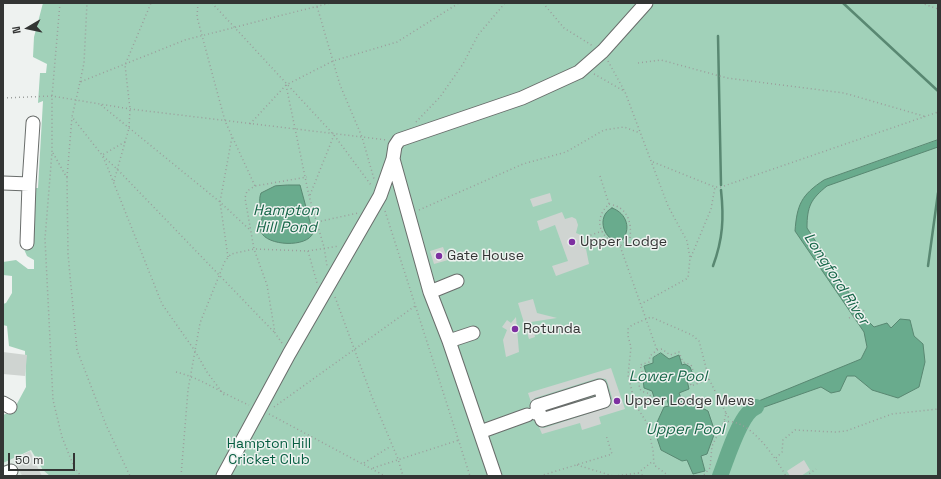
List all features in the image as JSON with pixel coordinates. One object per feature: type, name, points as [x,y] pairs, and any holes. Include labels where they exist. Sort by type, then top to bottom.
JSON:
[{"type":"lane","points":[[223,476],[262,411],[289,354],[350,245],[380,196],[393,159],[395,146],[399,140],[406,136],[522,98],[579,72],[603,51],[646,3]]},
{"type":"lane","points":[[27,243],[33,123]]},
{"type":"lane","points":[[393,159],[430,292],[449,341],[495,476]]},
{"type":"lane","points":[[3,183],[29,184]]},
{"type":"lane","points":[[430,292],[457,281]]},
{"type":"lane","points":[[449,341],[473,333]]},
{"type":"lane","points":[[480,432],[534,413]]},
{"type":"path","points":[[60,3],[52,96],[52,152],[45,239],[53,400],[62,438],[74,467],[81,476]]},
{"type":"path","points":[[87,3],[84,63],[72,117],[67,178],[68,254],[77,350],[106,425],[130,476]]},
{"type":"path","points":[[114,182],[129,128],[130,109],[125,65],[151,3]]},
{"type":"path","points":[[198,3],[196,17],[225,121],[255,186]]},
{"type":"path","points":[[316,3],[346,101],[362,137],[380,196]]},
{"type":"path","points":[[80,82],[184,40],[330,3]]},
{"type":"path","points":[[250,124],[286,85],[333,61],[397,42],[459,3]]},
{"type":"path","points":[[406,136],[420,117],[440,97],[463,64],[478,35],[506,3]]},
{"type":"path","points":[[543,3],[564,28],[603,51],[625,92],[640,133],[653,162],[668,206],[687,242],[690,258],[688,278],[641,304]]},
{"type":"path","points":[[921,3],[938,9]]},
{"type":"path","points":[[638,63],[661,60],[727,78],[844,93],[927,117]]},
{"type":"path","points":[[579,72],[592,72],[625,92]]},
{"type":"path","points":[[3,98],[52,96],[130,109],[334,135],[386,140],[395,146]]},
{"type":"path","points":[[99,104],[220,202],[251,232]]},
{"type":"path","points":[[653,162],[715,187],[721,187],[938,112]]},
{"type":"path","points":[[72,117],[102,156],[118,170],[275,334],[289,354]]},
{"type":"path","points":[[408,215],[522,164],[566,152],[604,130],[624,127],[640,133]]},
{"type":"path","points":[[310,196],[334,135]]},
{"type":"path","points":[[228,258],[220,202],[232,137]]},
{"type":"path","points":[[102,156],[125,142]]},
{"type":"path","points":[[52,152],[67,178]]},
{"type":"path","points":[[102,156],[114,182],[162,304],[195,351],[207,372],[224,394]]},
{"type":"path","points":[[600,176],[609,204]]},
{"type":"path","points":[[275,334],[267,285],[254,249],[245,198],[247,191],[255,186],[307,177]]},
{"type":"path","points":[[690,258],[711,209],[715,187]]},
{"type":"path","points":[[609,204],[602,210],[600,219],[602,231],[604,236],[620,246],[657,350]]},
{"type":"path","points":[[609,204],[623,209],[630,220],[630,238],[620,246]]},
{"type":"path","points":[[317,222],[370,211]]},
{"type":"path","points":[[583,238],[602,231]]},
{"type":"path","points":[[181,476],[191,376],[200,323],[228,258],[231,254],[254,249],[308,251],[324,247],[350,245]]},
{"type":"path","points":[[308,251],[321,298]]},
{"type":"path","points":[[262,411],[415,306]]},
{"type":"path","points":[[849,318],[864,310]]},
{"type":"path","points":[[669,476],[659,470],[653,461],[653,450],[647,423],[635,404],[628,375],[631,347],[628,329],[632,324],[651,317],[692,335],[698,341],[710,379],[730,420],[752,430],[776,458],[786,476]]},
{"type":"path","points":[[635,404],[651,399],[650,394],[641,391],[639,385],[639,379],[643,375],[640,365],[649,362],[650,356],[657,350],[662,349],[670,355],[679,352],[683,362],[691,365],[694,370],[690,381],[691,386],[710,379]]},
{"type":"path","points":[[176,372],[191,376],[224,394],[262,411],[364,463],[386,476]]},
{"type":"path","points":[[776,458],[782,452],[783,440],[796,430],[835,432],[846,431],[892,414],[938,410]]},
{"type":"path","points":[[703,476],[710,468],[712,446],[724,422],[726,413]]},
{"type":"path","points":[[724,422],[730,420]]},
{"type":"path","points":[[540,476],[612,454],[606,435]]},
{"type":"path","points":[[372,468],[458,440]]},
{"type":"path","points":[[364,463],[392,446]]},
{"type":"path","points":[[575,465],[614,476],[638,473],[653,461]]},
{"type":"path","points":[[806,476],[816,469]]},
{"type":"path","points":[[638,473],[644,476]]},
{"type":"shaded area","points":[[30,443],[54,476],[3,476],[3,462]]},
{"type":"green space","name":"Hampton Hill Cricket Club","points":[[43,3],[938,3],[938,476],[50,476],[43,470],[31,450],[3,463],[3,415],[13,411],[26,387],[25,351],[9,346],[7,326],[3,325],[3,304],[6,303],[12,293],[12,276],[3,275],[3,262],[16,260],[28,269],[34,269],[34,260],[27,256],[23,247],[33,188],[38,188],[43,101],[38,103],[40,73],[46,73],[47,64],[33,57],[34,37]]},
{"type":"water","name":"Longford River","points":[[938,140],[938,147],[827,186],[817,195],[811,204],[807,220],[807,228],[866,319],[874,327],[887,323],[891,328],[900,319],[910,320],[914,336],[923,344],[925,362],[919,387],[898,398],[872,390],[855,376],[847,376],[840,391],[831,393],[821,387],[753,411],[747,425],[739,417],[744,407],[861,359],[867,347],[864,332],[795,231],[799,207],[805,196],[816,185],[824,180]]},
{"type":"water","name":"Hampton Hill Pond","points":[[300,185],[313,233],[309,238],[295,243],[271,240],[265,237],[260,230],[262,217],[260,201],[261,193],[275,186]]},
{"type":"water","points":[[612,208],[621,214],[626,222],[626,232],[621,241],[610,238],[606,234],[604,228],[604,217]]},
{"type":"water","name":"Upper Pool","points":[[661,353],[669,359],[679,355],[682,365],[685,364],[690,367],[692,372],[691,377],[687,380],[689,389],[679,393],[682,401],[687,400],[708,411],[715,432],[707,454],[701,456],[705,471],[693,474],[687,460],[682,461],[661,450],[654,429],[664,407],[669,406],[666,397],[655,400],[652,391],[644,388],[643,379],[647,377],[644,366],[653,363],[653,358]]},
{"type":"building","points":[[550,193],[552,201],[533,207],[530,199]]},
{"type":"building","name":"Upper Lodge","points":[[562,212],[565,219],[572,217],[576,219],[578,225],[576,233],[581,235],[583,238],[581,247],[586,249],[589,264],[556,276],[552,266],[568,261],[555,225],[540,231],[537,221]]},
{"type":"building","name":"Gate House","points":[[443,247],[448,260],[434,264],[430,251]]},
{"type":"building","points":[[533,299],[537,313],[557,318],[531,322],[535,337],[529,339],[518,303]]},
{"type":"building","points":[[516,317],[519,352],[506,357],[503,340],[507,330],[502,327],[507,320],[511,323]]},
{"type":"building","points":[[3,352],[27,355],[25,376],[3,374]]},
{"type":"building","name":"Upper Lodge Mews","points":[[611,368],[625,409],[599,417],[601,424],[582,430],[580,423],[542,434],[539,427],[544,428],[609,407],[613,401],[608,384],[606,379],[598,378],[535,398],[531,402],[528,393]]},
{"type":"building","points":[[30,451],[42,476],[23,476],[21,474],[14,459]]},
{"type":"building","points":[[804,460],[810,470],[801,476],[790,476],[787,471]]},
{"type":"waterway","points":[[843,3],[938,91]]},
{"type":"waterway","points":[[718,36],[721,185]]},
{"type":"waterway","points":[[713,266],[719,247],[722,228],[721,190]]},
{"type":"waterway","points":[[928,266],[938,193]]},
{"type":"waterway","points":[[720,476],[739,427],[750,411],[756,407]]},
{"type":"place","name":"Upper Lodge","points":[[572,242]]},
{"type":"place","name":"Gate House","points":[[439,256]]},
{"type":"place","name":"Rotunda","points":[[515,329]]},
{"type":"place","name":"Upper Lodge Mews","points":[[617,401]]},
{"type":"water label","name":"Lower Pool","points":[[668,377]]}]
